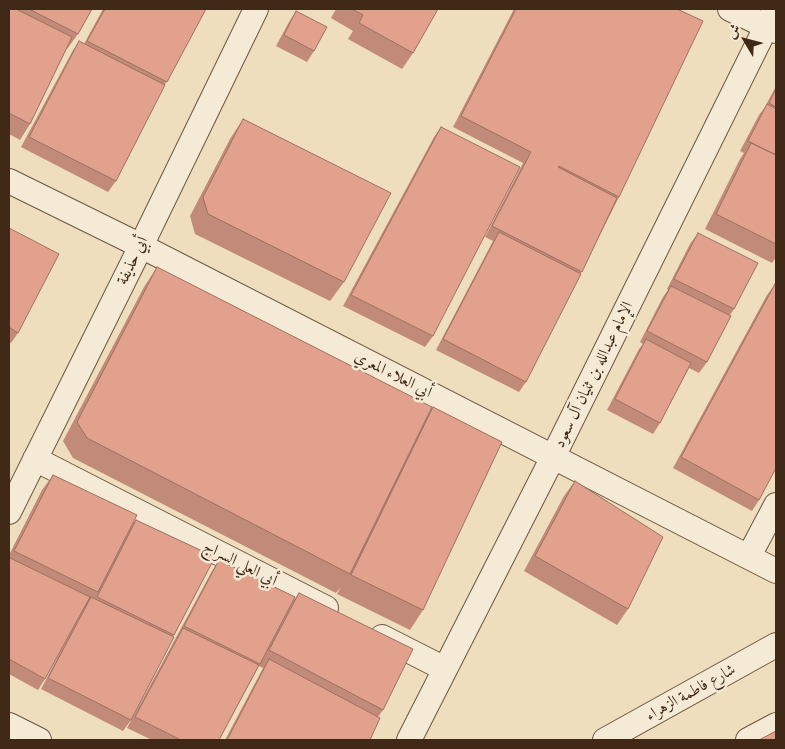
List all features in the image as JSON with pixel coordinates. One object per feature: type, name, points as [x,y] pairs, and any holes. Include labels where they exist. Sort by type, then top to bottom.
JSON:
[{"type":"street","name":"أبي حذيفة","points":[[9,512],[256,9]]},
{"type":"street","points":[[730,9],[773,22]]},
{"type":"street","name":"الإمام عبدالله بن ثنيان آل سعود","points":[[409,740],[773,22]]},
{"type":"street","name":"أبي العلاء المعري","points":[[9,181],[141,246],[776,571]]},
{"type":"street","name":"أبي العلي السراج","points":[[35,459],[341,615]]},
{"type":"street","points":[[749,556],[776,505]]},
{"type":"street","points":[[367,629],[445,669]]},
{"type":"street","name":"شارع فاطمة الزهراء","points":[[605,740],[776,645]]},
{"type":"street","points":[[9,725],[39,740]]},
{"type":"street","points":[[748,740],[776,725]]},
{"type":"building","points":[[9,9],[16,9],[72,37],[30,124],[9,113]]},
{"type":"building","points":[[29,9],[92,9],[78,34]]},
{"type":"building","points":[[105,9],[206,9],[167,82],[87,41]]},
{"type":"building","points":[[352,9],[438,9],[413,53],[359,23],[363,15]]},
{"type":"building","points":[[516,9],[677,9],[703,21],[619,197],[558,167],[617,198],[582,272],[492,226],[531,152],[461,116]]},
{"type":"building","points":[[296,11],[327,27],[314,51],[284,35]]},
{"type":"building","points":[[79,41],[165,85],[116,181],[29,137]]},
{"type":"building","points":[[776,89],[776,107],[769,103]]},
{"type":"building","points":[[767,104],[776,109],[776,155],[748,141]]},
{"type":"building","points":[[243,119],[391,193],[344,282],[208,214],[203,197]]},
{"type":"building","points":[[441,127],[520,167],[433,336],[351,295]]},
{"type":"building","points":[[751,143],[776,155],[776,244],[716,214]]},
{"type":"building","points":[[9,228],[59,254],[18,333],[9,327]]},
{"type":"building","points":[[499,232],[581,274],[526,382],[443,339]]},
{"type":"building","points":[[698,233],[758,263],[734,309],[674,279]]},
{"type":"building","points":[[157,267],[432,407],[350,574],[87,438],[77,422]]},
{"type":"building","points":[[775,284],[776,468],[759,500],[681,457]]},
{"type":"building","points":[[671,286],[731,316],[707,362],[647,331]]},
{"type":"building","points":[[646,339],[691,363],[660,423],[615,399]]},
{"type":"building","points":[[433,407],[502,442],[423,610],[351,575]]},
{"type":"building","points":[[53,475],[137,515],[98,592],[14,551]]},
{"type":"building","points":[[575,481],[663,537],[628,609],[535,556]]},
{"type":"building","points":[[136,520],[215,557],[174,635],[97,597]]},
{"type":"building","points":[[10,558],[90,597],[45,679],[9,659]]},
{"type":"building","points":[[219,560],[295,597],[260,664],[184,626]]},
{"type":"building","points":[[299,593],[413,649],[383,710],[269,650]]},
{"type":"building","points":[[91,597],[174,637],[131,720],[48,678]]},
{"type":"building","points":[[183,628],[259,665],[219,740],[181,740],[135,717]]},
{"type":"building","points":[[269,659],[380,718],[370,740],[227,740]]},
{"type":"building","points":[[776,731],[776,740],[759,740]]}]
